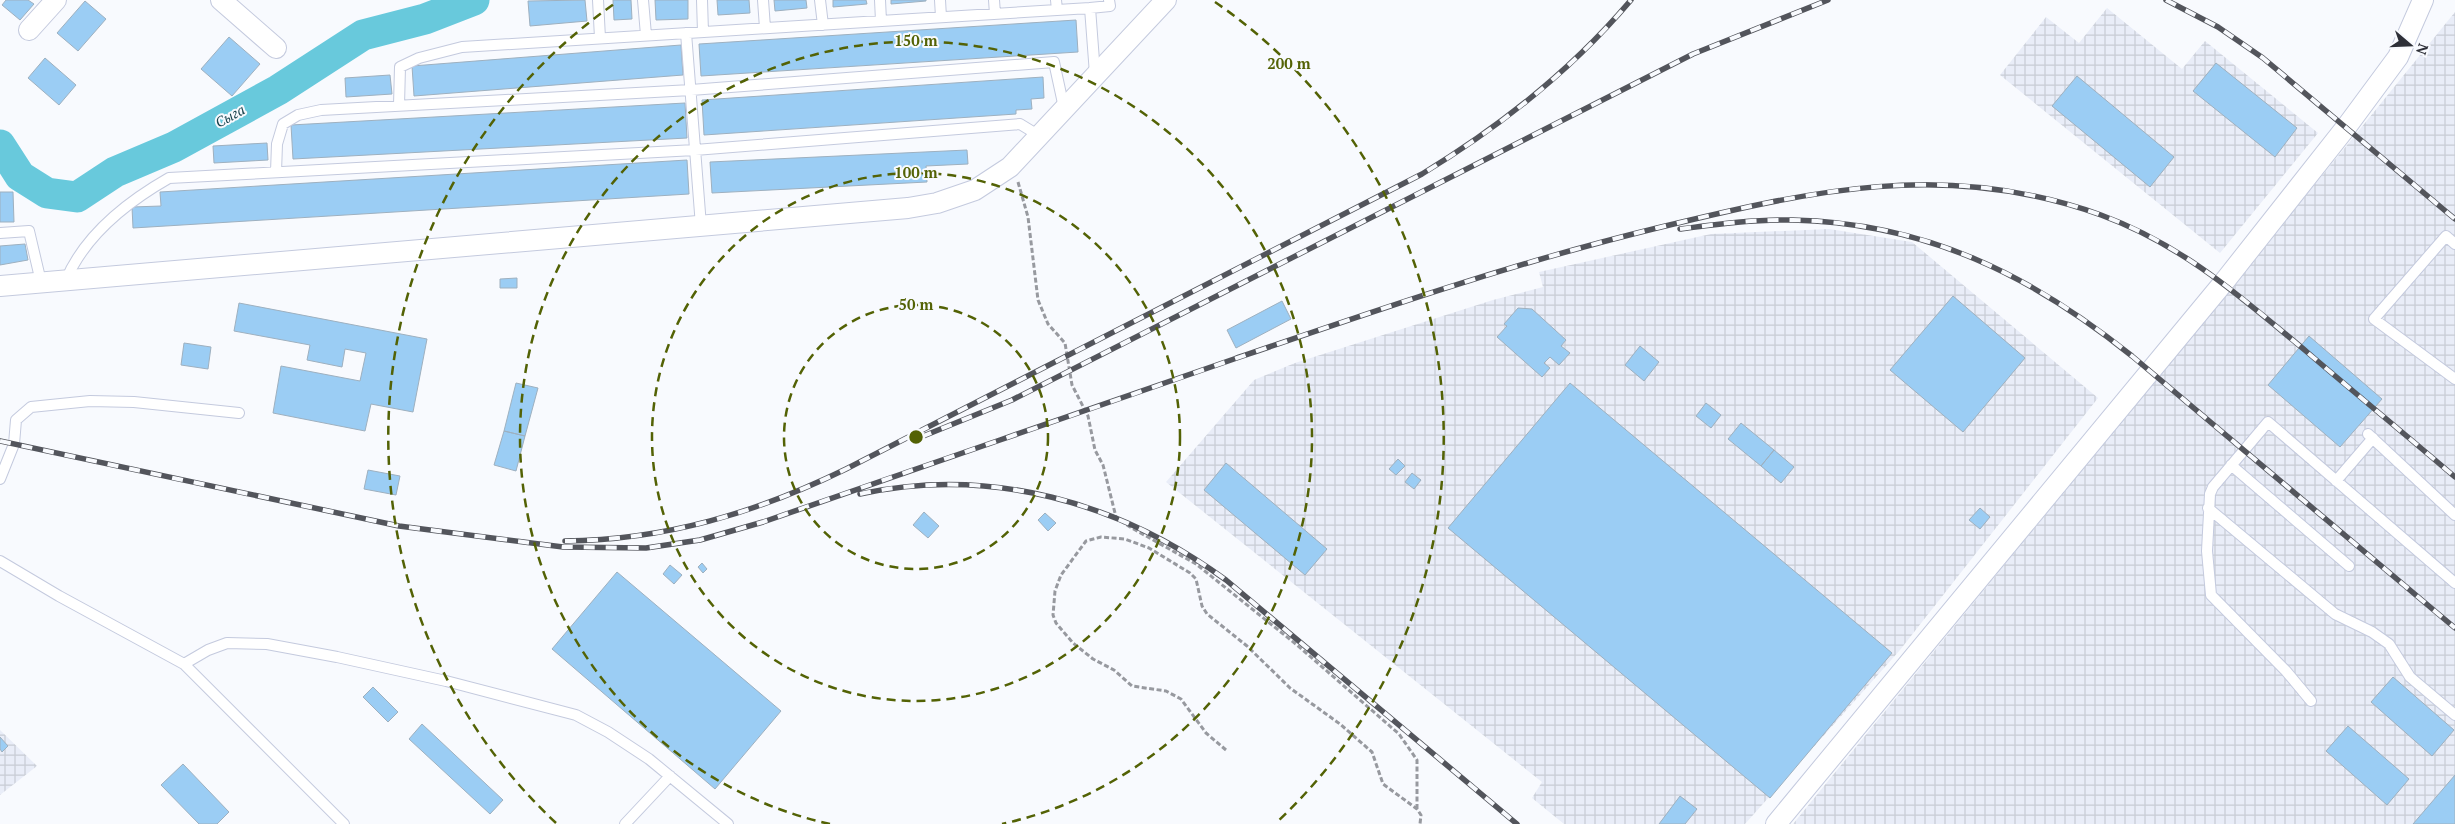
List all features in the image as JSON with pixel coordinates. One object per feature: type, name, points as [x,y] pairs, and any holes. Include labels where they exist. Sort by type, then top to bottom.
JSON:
[{"type":"street","points":[[29,30],[56,0]]},
{"type":"street","points":[[221,0],[276,48]]},
{"type":"street","points":[[0,286],[908,208],[937,203],[975,190],[1010,167],[1166,0]]},
{"type":"street","points":[[1776,824],[2218,290],[2328,150],[2398,57],[2423,0]]},
{"type":"lane","points":[[598,0],[600,38]]},
{"type":"lane","points":[[643,0],[646,36]]},
{"type":"lane","points":[[702,0],[704,32]]},
{"type":"lane","points":[[763,0],[765,28]]},
{"type":"lane","points":[[820,0],[823,25]]},
{"type":"lane","points":[[880,0],[881,21]]},
{"type":"lane","points":[[940,0],[941,17]]},
{"type":"lane","points":[[994,0],[995,14]]},
{"type":"lane","points":[[399,105],[400,67],[420,58],[462,47],[995,14],[1057,5],[1090,8],[1110,6],[1109,0]]},
{"type":"lane","points":[[1090,8],[1095,75]]},
{"type":"lane","points":[[686,33],[701,226]]},
{"type":"lane","points":[[276,172],[277,144],[283,124],[298,115],[321,110],[691,90],[1054,62],[1064,108]]},
{"type":"lane","points":[[66,280],[84,245],[120,212],[150,189],[169,178],[695,150],[1020,124],[1038,135]]},
{"type":"lane","points":[[0,233],[29,231],[40,282]]},
{"type":"lane","points":[[2455,244],[2446,236],[2374,318],[2455,379]]},
{"type":"lane","points":[[0,479],[14,444],[16,420],[31,407],[55,403],[90,401],[134,402],[239,413]]},
{"type":"lane","points":[[2311,701],[2286,672],[2211,595],[2207,551],[2208,508],[2213,487],[2268,422],[2455,583]]},
{"type":"lane","points":[[2336,481],[2371,436],[2455,516]]},
{"type":"lane","points":[[2232,465],[2349,566]]},
{"type":"lane","points":[[2208,508],[2335,614],[2372,632],[2389,644],[2410,677],[2455,714]]},
{"type":"lane","points":[[0,560],[59,596],[184,664],[344,824]]},
{"type":"lane","points":[[184,664],[208,650],[228,643],[267,644],[337,657],[446,682],[576,715],[608,732],[670,776],[728,824]]},
{"type":"lane","points":[[625,824],[670,776]]},
{"type":"path","points":[[1010,167],[1019,184],[1028,217],[1038,300],[1048,324],[1066,343],[1072,385],[1088,416],[1095,450],[1103,465],[1116,517],[1130,527],[1196,564],[1297,645],[1399,734],[1417,760],[1417,809]]},
{"type":"path","points":[[1226,750],[1206,733],[1181,699],[1166,691],[1132,686],[1114,670],[1094,659],[1073,643],[1056,623],[1053,615],[1055,590],[1061,576],[1086,541],[1101,537],[1126,539],[1149,548],[1190,573],[1196,579],[1202,606],[1207,614],[1247,646],[1290,688],[1340,724],[1372,752],[1383,784],[1417,809],[1421,815],[1420,824]]},
{"type":"shaded area","points":[[2107,8],[2182,69],[2205,41],[2318,133],[2220,253],[2000,75],[2046,17],[2079,43]]},
{"type":"shaded area","points":[[2455,12],[2455,824],[1793,824],[2356,134]]},
{"type":"shaded area","points":[[1829,229],[1912,242],[2098,398],[1900,650],[1745,824],[1564,824],[1532,798],[1542,782],[1166,482],[1254,380],[1295,363],[1493,300],[1543,287],[1539,272],[1711,234]]},
{"type":"shaded area","points":[[0,730],[37,766],[0,795]]},
{"type":"building","points":[[6,0],[28,0],[34,4],[20,20],[2,5]]},
{"type":"building","points":[[585,0],[587,21],[530,26],[528,1]]},
{"type":"building","points":[[613,0],[631,0],[632,19],[614,20]]},
{"type":"building","points":[[655,0],[688,0],[688,19],[656,20]]},
{"type":"building","points":[[717,0],[749,0],[750,13],[718,15]]},
{"type":"building","points":[[774,0],[806,0],[807,8],[775,11]]},
{"type":"building","points":[[833,0],[866,0],[867,4],[833,7]]},
{"type":"building","points":[[891,0],[926,0],[926,1],[891,4]]},
{"type":"building","points":[[85,1],[106,19],[78,51],[57,33]]},
{"type":"building","points":[[1076,20],[1078,52],[701,76],[699,44]]},
{"type":"building","points":[[229,37],[260,64],[232,96],[201,69]]},
{"type":"building","points":[[681,45],[683,75],[414,96],[412,66]]},
{"type":"building","points":[[45,58],[76,85],[59,105],[28,78]]},
{"type":"building","points":[[2216,63],[2297,128],[2275,157],[2193,91]]},
{"type":"building","points":[[390,75],[392,94],[346,97],[345,78]]},
{"type":"building","points":[[2077,76],[2174,157],[2150,187],[2052,106]]},
{"type":"building","points":[[1043,77],[1044,98],[1031,99],[1032,109],[1016,110],[1016,114],[704,135],[702,100]]},
{"type":"building","points":[[685,103],[687,138],[293,159],[291,125]]},
{"type":"building","points":[[267,143],[268,160],[214,163],[213,146]]},
{"type":"building","points":[[967,150],[968,164],[926,166],[927,182],[712,193],[710,162]]},
{"type":"building","points":[[687,160],[689,194],[133,228],[132,207],[161,206],[160,192]]},
{"type":"building","points":[[0,192],[13,192],[14,222],[0,222]]},
{"type":"building","points":[[25,244],[28,260],[0,265],[0,246]]},
{"type":"building","points":[[517,278],[517,288],[500,288],[500,279]]},
{"type":"building","points":[[1953,296],[2025,358],[1963,432],[1890,370]]},
{"type":"building","points":[[1282,301],[1291,319],[1236,348],[1227,330]]},
{"type":"building","points":[[239,303],[427,339],[413,412],[371,404],[365,431],[273,413],[281,366],[360,381],[366,353],[345,349],[342,367],[307,360],[310,345],[234,331]]},
{"type":"building","points":[[1518,308],[1532,309],[1566,340],[1561,346],[1570,353],[1559,365],[1550,357],[1544,363],[1550,368],[1542,377],[1497,337],[1507,326],[1504,324]]},
{"type":"building","points":[[2309,336],[2382,399],[2340,447],[2268,385]]},
{"type":"building","points":[[184,343],[211,347],[208,369],[181,365]]},
{"type":"building","points":[[1640,346],[1659,362],[1644,381],[1625,365]]},
{"type":"building","points":[[516,383],[538,388],[525,436],[504,431]]},
{"type":"building","points":[[1570,383],[1892,653],[1770,798],[1448,528]]},
{"type":"building","points":[[1706,403],[1721,415],[1711,428],[1696,416]]},
{"type":"building","points":[[1741,423],[1774,450],[1761,466],[1728,439]]},
{"type":"building","points":[[504,431],[525,436],[516,471],[494,465]]},
{"type":"building","points":[[1774,450],[1794,467],[1781,483],[1761,466]]},
{"type":"building","points":[[1398,459],[1405,466],[1396,475],[1389,469]]},
{"type":"building","points":[[1226,463],[1327,549],[1305,575],[1204,490]]},
{"type":"building","points":[[368,470],[400,476],[396,495],[364,489]]},
{"type":"building","points":[[1412,473],[1421,480],[1414,489],[1405,482]]},
{"type":"building","points":[[1980,508],[1990,517],[1980,529],[1969,520]]},
{"type":"building","points":[[924,512],[939,526],[928,538],[913,525]]},
{"type":"building","points":[[1045,513],[1056,523],[1048,531],[1038,520]]},
{"type":"building","points":[[702,563],[707,569],[703,573],[698,567]]},
{"type":"building","points":[[670,565],[682,575],[674,584],[663,574]]},
{"type":"building","points":[[617,572],[781,711],[715,789],[552,649]]},
{"type":"building","points":[[2393,677],[2454,730],[2432,756],[2371,702]]},
{"type":"building","points":[[373,687],[398,712],[388,722],[363,697]]},
{"type":"building","points":[[422,724],[503,800],[490,814],[409,739]]},
{"type":"building","points":[[2348,726],[2409,779],[2387,805],[2326,751]]},
{"type":"building","points":[[0,737],[8,746],[2,752],[0,749]]},
{"type":"building","points":[[183,764],[229,812],[217,824],[199,824],[161,785]]},
{"type":"building","points":[[2455,775],[2455,824],[2413,824]]},
{"type":"building","points":[[1680,796],[1697,809],[1685,824],[1659,824]]},
{"type":"waterway","name":"Сыга","points":[[0,145],[20,176],[47,193],[77,197],[115,172],[174,147],[278,90],[363,35],[425,19],[474,0]]},
{"type":"railway","points":[[565,541],[638,536],[709,521],[778,499],[846,469],[1422,174],[1480,137],[1534,96],[1584,50],[1631,0]]},
{"type":"railway","points":[[921,437],[1012,400],[1693,54],[1828,0]]},
{"type":"railway","points":[[2166,0],[2218,27],[2263,58],[2455,219]]},
{"type":"railway","points":[[0,441],[399,526],[563,547],[646,548],[700,540],[763,522],[1339,323],[1550,256],[1657,228],[1769,202],[1878,187],[1933,185],[1988,188],[2044,198],[2101,215],[2131,227],[2158,241],[2185,257],[2234,292],[2455,477]]},
{"type":"railway","points":[[1680,229],[1765,220],[1842,223],[1888,231],[1932,243],[1974,259],[2015,278],[2055,301],[2094,327],[2132,356],[2455,628]]},
{"type":"railway","points":[[860,494],[909,486],[957,485],[1005,488],[1052,497],[1098,511],[1142,530],[1185,553],[1226,580],[1517,824]]}]
